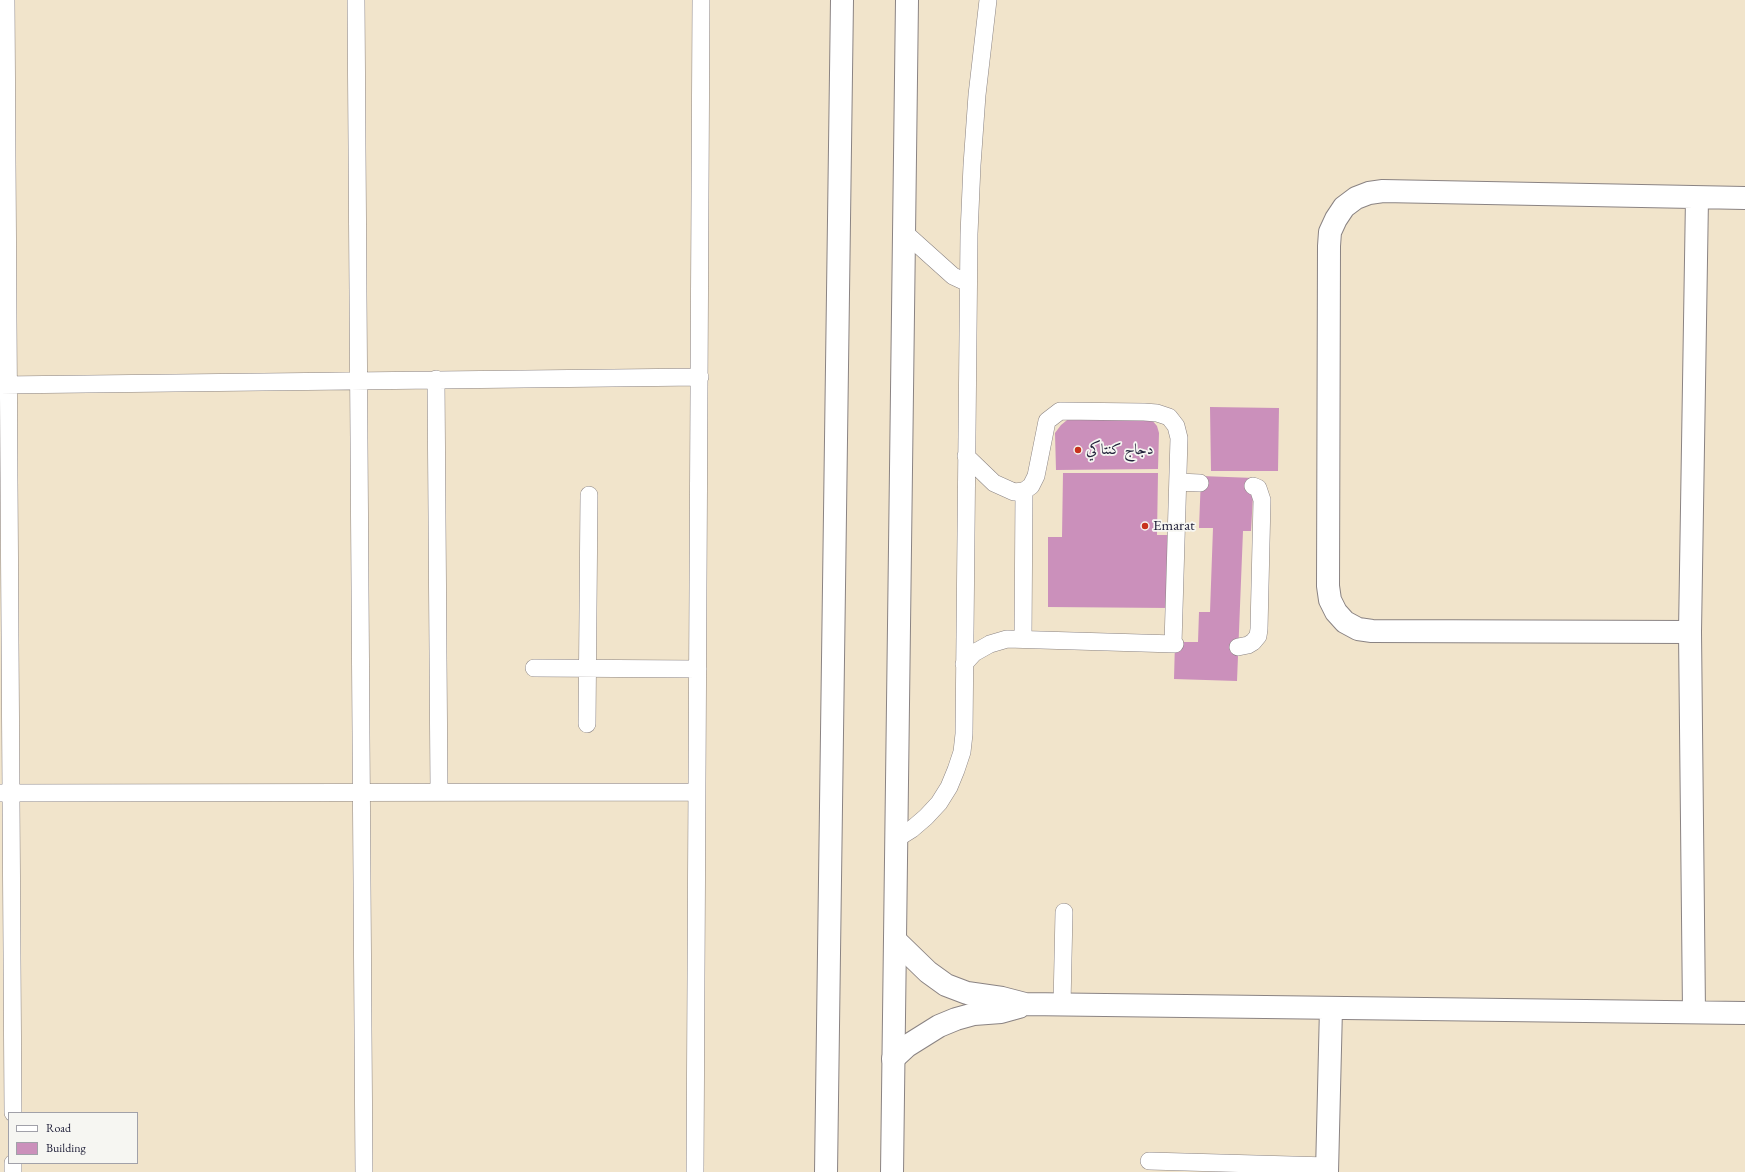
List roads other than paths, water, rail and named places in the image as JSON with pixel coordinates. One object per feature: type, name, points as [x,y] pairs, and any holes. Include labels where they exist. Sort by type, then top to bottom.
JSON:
[{"type":"street","points":[[826,1172],[842,0]]},
{"type":"street","points":[[892,1172],[907,0]]},
{"type":"street","points":[[1690,632],[1372,631],[1358,629],[1345,622],[1336,612],[1330,600],[1328,586],[1330,232],[1344,207],[1356,198],[1369,193],[1383,191],[1745,198]]},
{"type":"street","points":[[1694,1012],[1690,632],[1697,198]]},
{"type":"street","points":[[895,940],[928,972],[946,985],[967,993],[1002,998],[1025,1004],[1745,1013]]},
{"type":"street","points":[[893,1059],[922,1035],[944,1023],[974,1014],[1009,1010],[1025,1004]]},
{"type":"street","points":[[1328,1169],[1331,1008]]},
{"type":"lane","points":[[6,0],[4,385],[5,793],[13,1112]]},
{"type":"lane","points":[[356,0],[364,1172]]},
{"type":"lane","points":[[695,1172],[701,0]]},
{"type":"lane","points":[[896,839],[912,829],[939,803],[949,787],[956,770],[962,752],[964,734],[968,283],[972,157],[977,95],[988,0]]},
{"type":"lane","points":[[904,232],[953,276],[968,283]]},
{"type":"lane","points":[[4,385],[700,376]]},
{"type":"lane","points":[[436,379],[439,792]]},
{"type":"lane","points":[[964,664],[974,653],[990,644],[1007,639],[1174,644],[1179,438],[1176,426],[1169,418],[1157,413],[1060,411],[1047,421],[1036,476],[1031,486],[1024,491],[1014,492],[994,483],[966,456]]},
{"type":"lane","points":[[1178,482],[1200,483]]},
{"type":"lane","points":[[1238,647],[1248,646],[1254,642],[1260,629],[1262,500],[1258,488],[1253,486]]},
{"type":"lane","points":[[1022,639],[1024,491]]},
{"type":"lane","points":[[587,724],[589,496]]},
{"type":"lane","points":[[534,668],[698,669]]},
{"type":"lane","points":[[5,793],[697,792]]},
{"type":"lane","points":[[1062,1004],[1064,912]]},
{"type":"lane","points":[[1148,1161],[1328,1169]]},
{"type":"place","name":"دجاج كنتاكي","points":[[1078,450]]},
{"type":"place","name":"Emarat","points":[[1145,526]]}]
